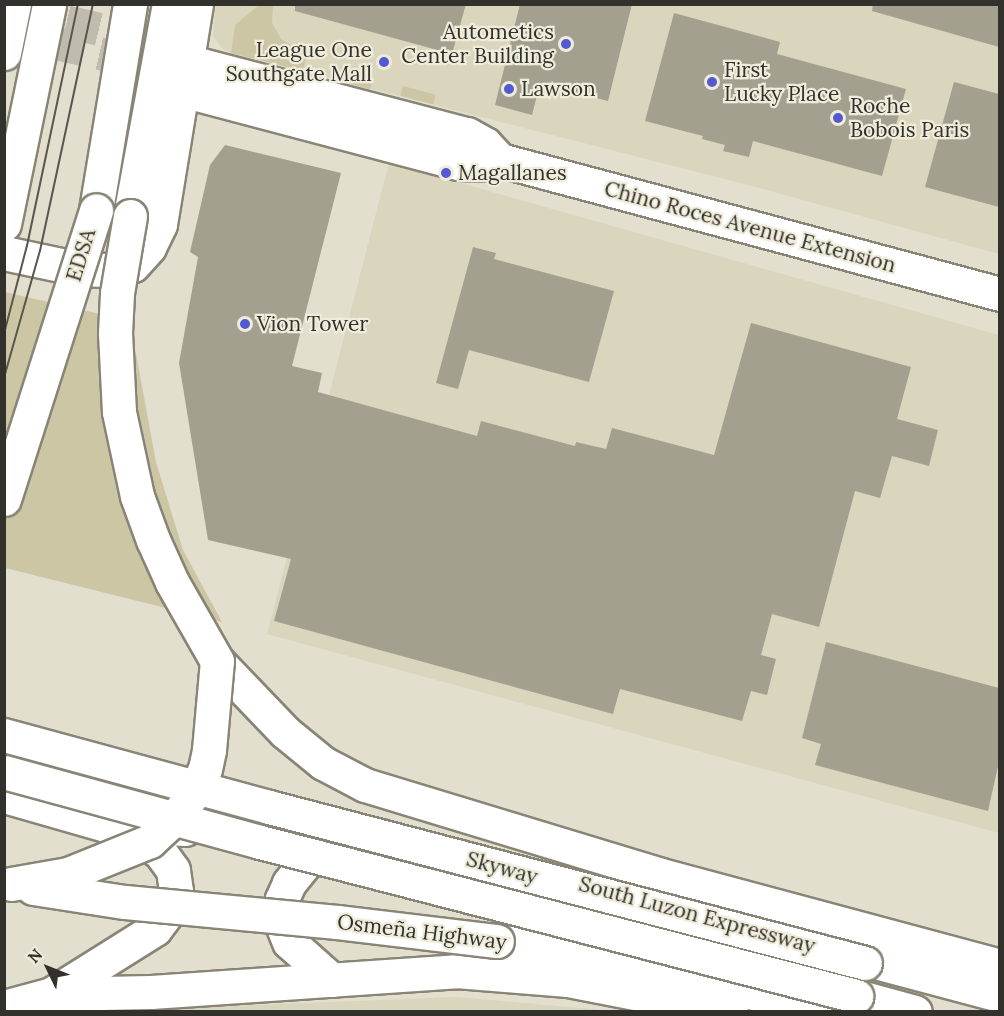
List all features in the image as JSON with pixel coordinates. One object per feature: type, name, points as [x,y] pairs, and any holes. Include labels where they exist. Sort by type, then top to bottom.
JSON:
[{"type":"main road","points":[[4,53],[14,4]]},
{"type":"main road","points":[[8,209],[50,4]]},
{"type":"main road","name":"EDSA","points":[[4,500],[96,210],[130,4]]},
{"type":"main road","points":[[169,4],[117,293],[115,333],[119,412],[126,451],[153,540],[172,582],[216,661],[285,732],[322,763],[365,785],[661,875],[999,966]]},
{"type":"main road","points":[[4,253],[79,269],[105,270],[133,265],[149,247],[160,224],[177,67],[196,4]]},
{"type":"main road","name":"Chino Roces Avenue Extension","points":[[177,67],[458,163],[479,164],[500,160],[999,294]]},
{"type":"main road","name":"Osmeña Highway","points":[[216,661],[205,769],[195,791],[174,819],[150,841],[135,849],[68,874],[10,884],[125,902],[337,922],[594,953],[829,1011]]},
{"type":"main road","points":[[4,725],[394,834]]},
{"type":"main road","name":"Skyway","points":[[4,735],[269,807],[999,997]]},
{"type":"main road","name":"Skyway","points":[[4,772],[260,842],[915,1011]]},
{"type":"main road","points":[[4,796],[106,825],[143,841],[160,852],[173,870],[176,891],[170,909],[155,930],[52,994]]},
{"type":"main road","points":[[106,825],[247,832],[343,843],[394,834]]},
{"type":"main road","name":"South Luzon Expressway","points":[[394,834],[999,997]]},
{"type":"main road","points":[[332,980],[290,942],[281,922],[282,899],[289,883],[305,863],[343,843]]},
{"type":"main road","points":[[4,1007],[52,994],[151,992],[456,971],[568,980],[731,1011]]},
{"type":"shaded area","points":[[216,4],[999,5],[999,254],[752,186],[231,53],[223,49],[213,36]]},
{"type":"shaded area","points":[[259,5],[273,5],[272,23],[281,39],[296,48],[308,51],[303,71],[231,53],[235,25]]},
{"type":"shaded area","points":[[342,71],[373,80],[370,89],[339,81]]},
{"type":"shaded area","points":[[403,86],[436,95],[433,104],[400,96]]},
{"type":"shaded area","points":[[389,163],[999,335],[999,833],[267,634]]},
{"type":"shaded area","points":[[5,292],[130,321],[156,462],[183,550],[222,622],[5,568]]},
{"type":"shaded area","points":[[457,997],[614,1011],[105,1011]]},
{"type":"building","points":[[295,4],[466,4],[452,54],[295,11]]},
{"type":"building","name":"Autometics Center Building","points":[[520,4],[632,4],[608,101],[540,84],[532,115],[495,105]]},
{"type":"building","points":[[873,4],[999,4],[999,47],[872,11]]},
{"type":"building","points":[[674,13],[780,42],[777,54],[906,89],[882,176],[753,141],[749,157],[723,151],[725,145],[702,139],[703,136],[645,121]]},
{"type":"building","points":[[954,82],[999,94],[999,207],[925,187]]},
{"type":"building","points":[[225,145],[341,173],[292,366],[322,373],[318,392],[477,436],[481,421],[575,446],[576,442],[606,449],[612,428],[714,455],[751,323],[911,367],[897,419],[938,430],[929,466],[892,456],[880,498],[855,491],[819,627],[772,614],[761,655],[776,659],[767,695],[751,691],[742,721],[620,689],[613,714],[274,621],[291,559],[208,540],[179,363],[198,257],[190,252],[210,165]]},
{"type":"building","points":[[473,247],[496,253],[494,259],[614,291],[589,382],[469,350],[458,389],[436,383]]},
{"type":"building","points":[[826,642],[999,688],[999,762],[988,811],[815,765],[821,744],[802,738]]},
{"type":"tunnel","points":[[19,10],[172,46]]},
{"type":"tunnel","points":[[4,31],[168,69]]},
{"type":"tram line","points":[[4,334],[27,246],[78,4]]},
{"type":"tram line","points":[[4,378],[40,251],[93,4]]},
{"type":"place","name":"Autometics Center Building","points":[[566,44]]},
{"type":"place","name":"League One Southgate Mall","points":[[384,62]]},
{"type":"place","name":"First Lucky Place","points":[[712,82]]},
{"type":"place","name":"Lawson","points":[[509,89]]},
{"type":"place","name":"Roche Bobois Paris","points":[[838,118]]},
{"type":"place","name":"Magallanes","points":[[446,173]]},
{"type":"place","name":"Vion Tower","points":[[245,324]]}]
